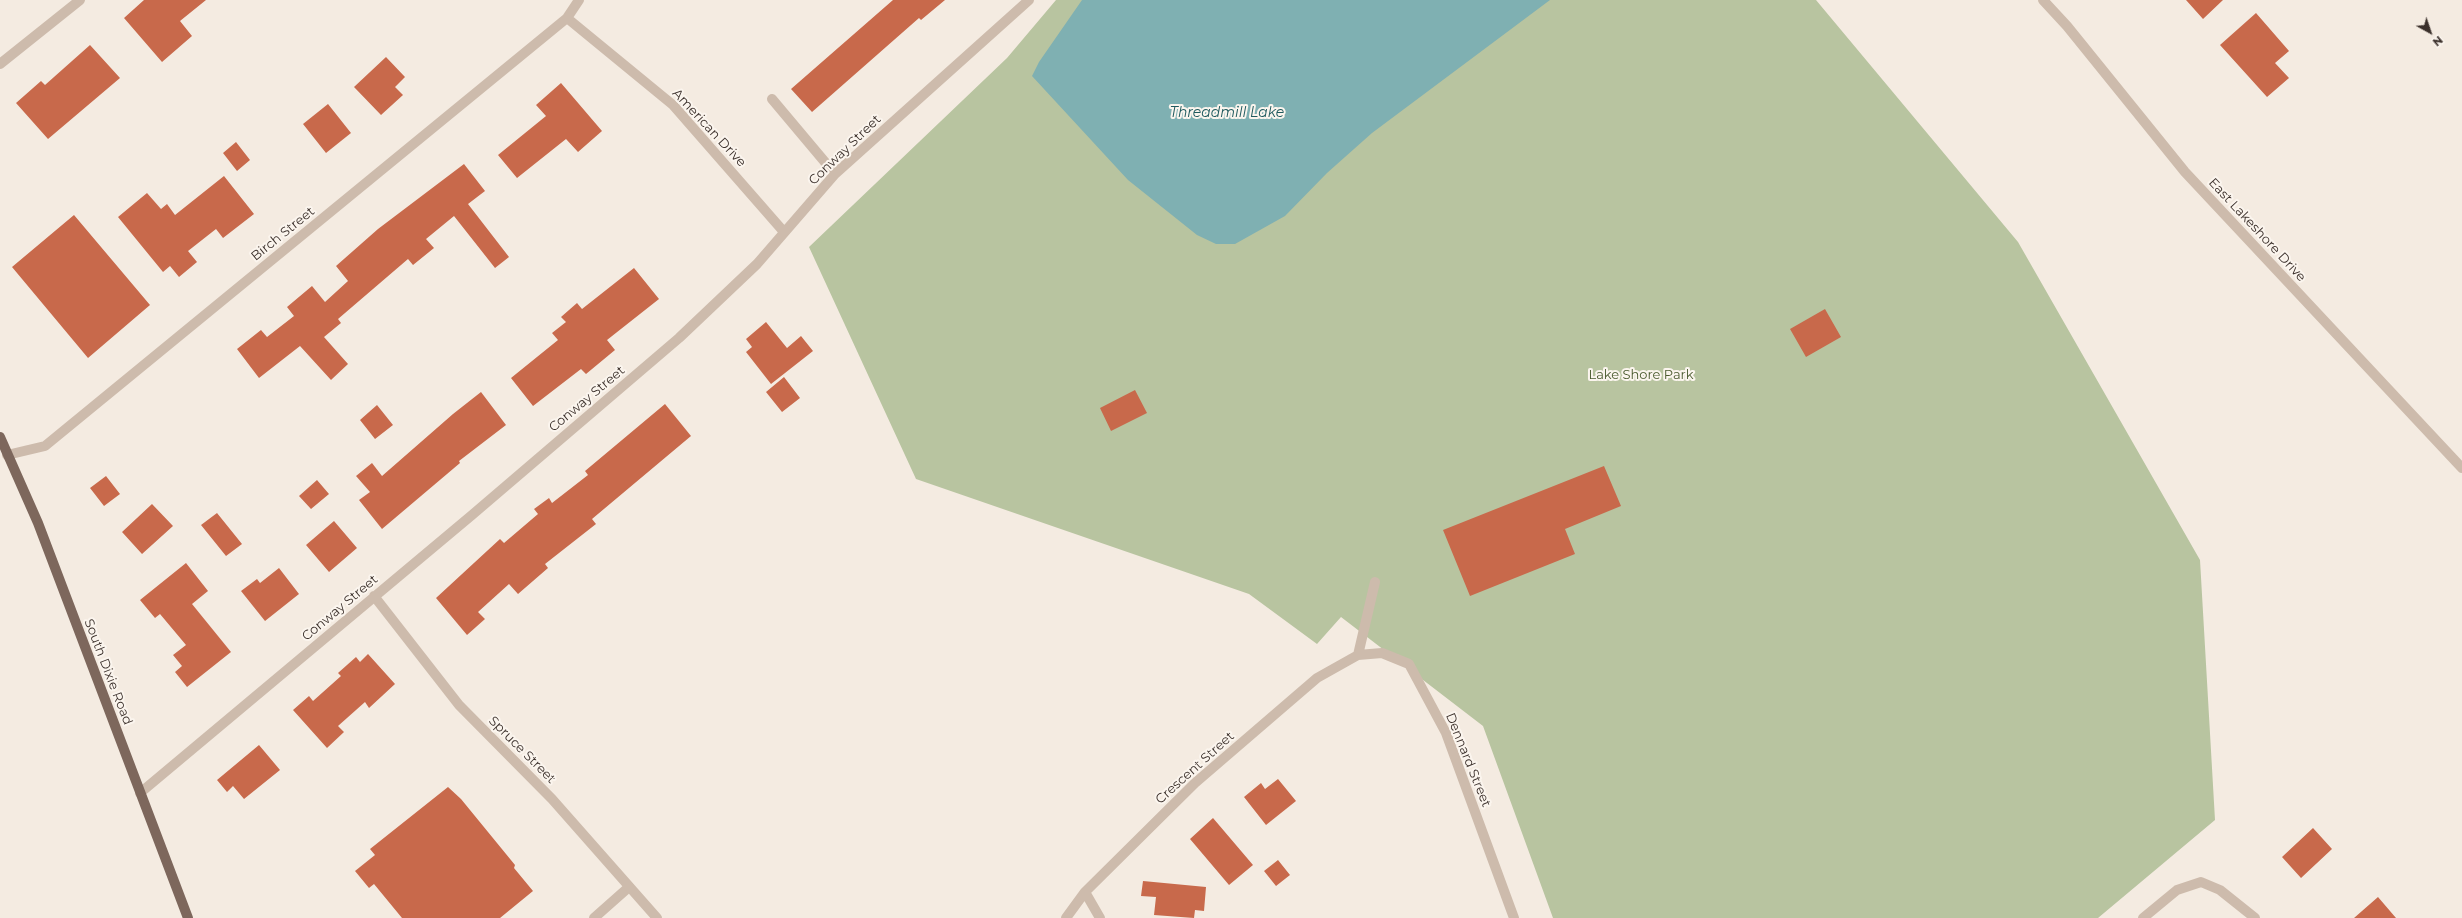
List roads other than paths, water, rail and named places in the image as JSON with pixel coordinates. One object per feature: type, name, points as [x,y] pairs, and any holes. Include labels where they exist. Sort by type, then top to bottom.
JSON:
[{"type":"main road","name":"South Dixie Road","points":[[0,437],[7,456],[38,523],[188,918]]},
{"type":"street","points":[[0,64],[80,0]]},
{"type":"street","points":[[567,18],[579,0]]},
{"type":"street","name":"Conway Street","points":[[140,793],[679,338],[728,293],[835,174],[1029,0]]},
{"type":"street","name":"East Lakeshore Drive","points":[[2043,0],[2067,26],[2185,172],[2462,468]]},
{"type":"street","name":"American Drive","points":[[567,18],[673,105],[784,232]]},
{"type":"street","name":"Birch Street","points":[[7,456],[45,446],[567,18]]},
{"type":"street","points":[[772,99],[835,174]]},
{"type":"street","points":[[1358,655],[1375,582]]},
{"type":"street","name":"Spruce Street","points":[[374,596],[458,705],[552,800],[657,918]]},
{"type":"street","name":"Dennard Street","points":[[1358,655],[1382,653],[1409,664],[1446,732],[1514,918]]},
{"type":"street","name":"Crescent Street","points":[[1066,918],[1085,892],[1207,773],[1317,678],[1358,655]]},
{"type":"street","points":[[2143,918],[2177,890],[2201,882],[2220,890],[2255,918]]},
{"type":"street","points":[[594,918],[629,887]]},
{"type":"street","points":[[1085,892],[1100,918]]},
{"type":"water","name":"Threadmill Lake","points":[[1082,0],[1550,0],[1372,133],[1327,173],[1285,216],[1235,244],[1216,244],[1197,235],[1128,180],[1032,76],[1039,62]]},
{"type":"park label","name":"Lake Shore Park","points":[[1641,375]]}]
